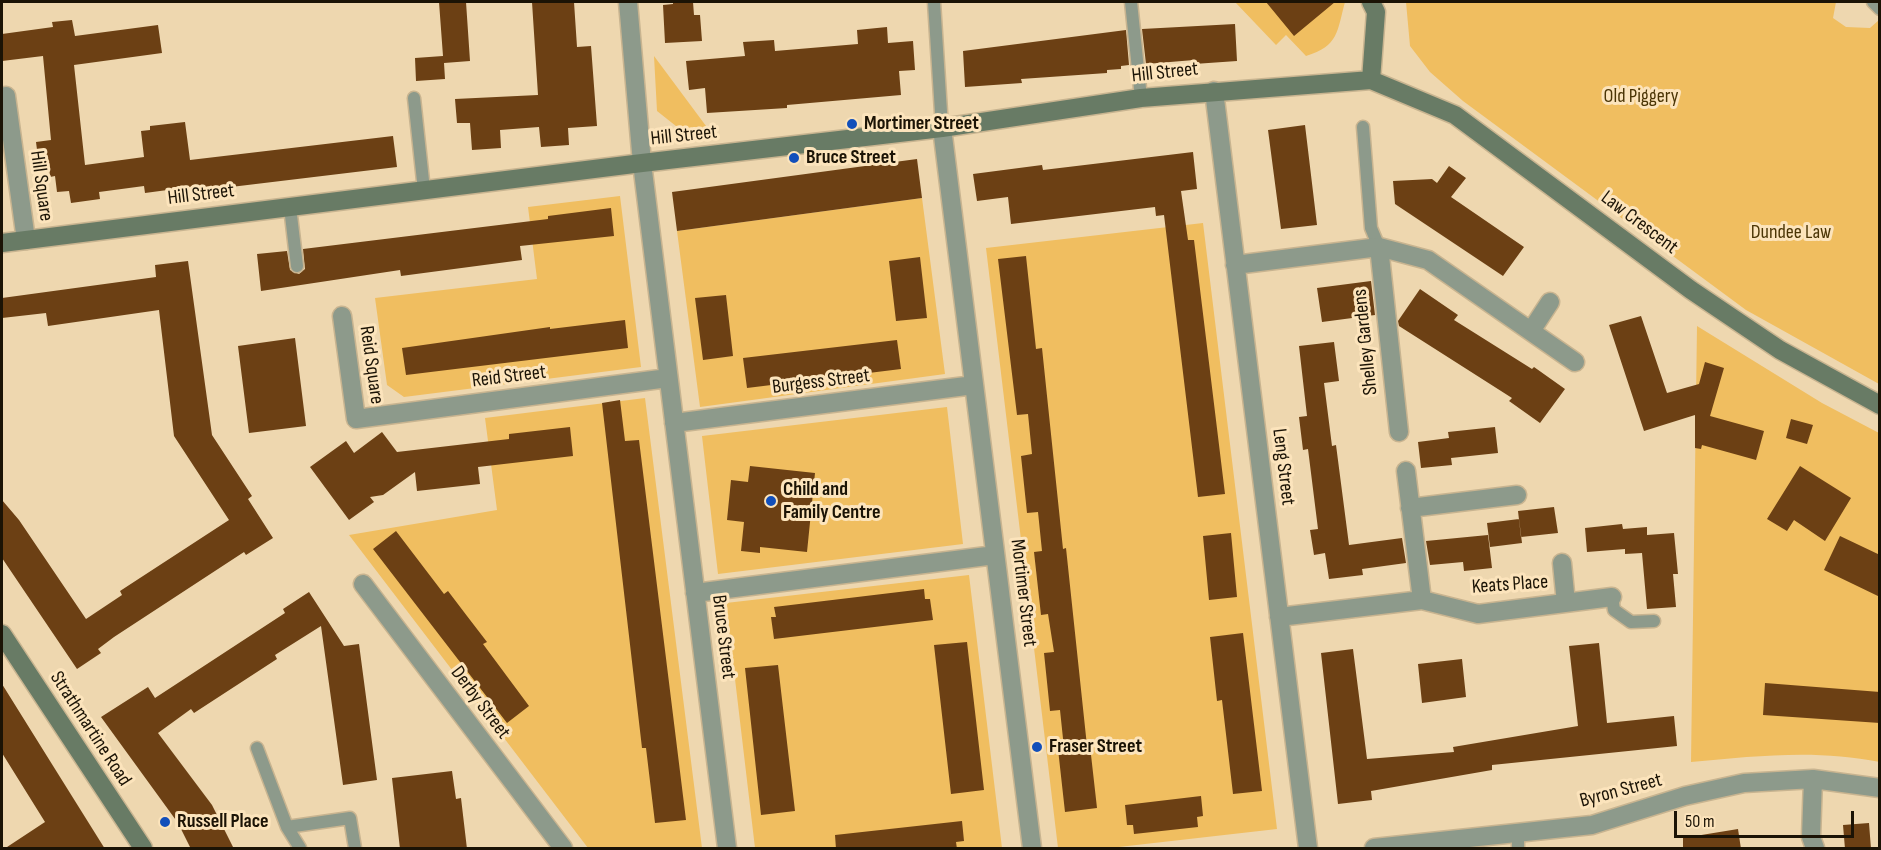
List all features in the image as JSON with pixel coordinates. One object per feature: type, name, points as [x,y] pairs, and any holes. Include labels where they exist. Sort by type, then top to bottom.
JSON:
[{"type":"street","name":"Bruce Street","points":[[628,2],[642,163],[727,849]]},
{"type":"street","points":[[1371,80],[1375,5]]},
{"type":"street","name":"Hill Street","points":[[2,243],[942,128],[1142,98],[1371,80]]},
{"type":"street","name":"Law Crescent","points":[[1371,80],[1455,115],[1691,291],[1779,350],[1880,405]]},
{"type":"street","name":"Leng Street","points":[[1214,91],[1308,849]]},
{"type":"street","name":"Hill Square","points":[[2,97],[6,96],[7,139],[26,240]]},
{"type":"street","name":"Mortimer Street","points":[[942,128],[1032,849]]},
{"type":"street","points":[[1235,265],[1378,247],[1428,260],[1575,362]]},
{"type":"street","name":"Shelley Gardens","points":[[1378,247],[1399,432]]},
{"type":"street","points":[[1531,331],[1550,302]]},
{"type":"street","name":"Reid Square","points":[[342,316],[356,419]]},
{"type":"street","name":"Reid Street","points":[[356,419],[668,378]]},
{"type":"street","name":"Burgess Street","points":[[674,423],[974,385]]},
{"type":"street","points":[[1406,471],[1422,600]]},
{"type":"street","points":[[1410,508],[1517,495]]},
{"type":"street","points":[[695,593],[995,555]]},
{"type":"street","name":"Keats Place","points":[[1562,562],[1566,603]]},
{"type":"street","name":"Derby Street","points":[[363,584],[562,849]]},
{"type":"street","name":"Keats Place","points":[[1279,617],[1422,600],[1478,614],[1612,597]]},
{"type":"street","name":"Strathmartine Road","points":[[2,634],[143,849]]},
{"type":"street","points":[[1813,779],[1811,837],[1815,849]]},
{"type":"street","name":"Byron Street","points":[[1374,849],[1518,841],[1593,825],[1685,796],[1744,783],[1813,779],[1880,788]]},
{"type":"lane","points":[[934,2],[942,128]]},
{"type":"lane","points":[[1131,2],[1142,98]]},
{"type":"lane","points":[[1873,2],[1880,9]]},
{"type":"lane","points":[[414,98],[424,190]]},
{"type":"lane","points":[[1363,127],[1371,228],[1378,247]]},
{"type":"lane","points":[[290,207],[297,266]]},
{"type":"lane","points":[[1612,597],[1614,610],[1631,622],[1654,621]]},
{"type":"lane","points":[[257,748],[287,827],[300,849]]},
{"type":"lane","points":[[287,827],[350,818],[355,849]]},
{"type":"green space","points":[[1235,2],[1345,2],[1338,29],[1331,42],[1317,52],[1306,56],[1286,35],[1276,45]]},
{"type":"green space","points":[[1406,2],[1836,2],[1833,18],[1846,27],[1870,28],[1879,20],[1879,384],[1746,310],[1463,101],[1430,72],[1410,46]]},
{"type":"green space","points":[[654,56],[709,130],[686,134],[657,111]]},
{"type":"green space","points":[[620,196],[641,367],[404,397],[387,385],[375,298],[537,279],[528,207]]},
{"type":"green space","points":[[922,198],[945,374],[700,407],[677,231]]},
{"type":"green space","points":[[1203,223],[1277,829],[1110,848],[1058,848],[986,248]]},
{"type":"green space","points":[[1697,326],[1822,403],[1879,433],[1880,762],[1809,755],[1691,762]]},
{"type":"green space","points":[[645,398],[702,848],[588,848],[349,535],[497,510],[485,418]]},
{"type":"green space","points":[[947,407],[963,544],[718,574],[702,436]]},
{"type":"green space","points":[[969,575],[1002,848],[755,848],[726,603]]},
{"type":"building","points":[[439,2],[466,2],[470,61],[444,63],[445,79],[416,81],[415,58],[443,56]]},
{"type":"building","points":[[532,2],[574,2],[577,47],[591,46],[597,126],[568,128],[569,145],[541,147],[539,127],[500,130],[501,148],[472,150],[470,123],[457,123],[455,99],[538,95]]},
{"type":"building","points":[[673,2],[693,2],[694,15],[700,15],[702,41],[665,43],[663,5],[673,4]]},
{"type":"building","points":[[1266,2],[1335,2],[1294,36]]},
{"type":"building","points":[[72,20],[75,36],[158,25],[162,53],[74,65],[85,165],[144,157],[141,131],[150,130],[150,126],[185,122],[190,160],[393,136],[397,167],[206,190],[205,185],[145,193],[144,186],[99,192],[100,199],[71,203],[69,191],[57,192],[55,176],[50,177],[49,164],[39,165],[36,142],[51,140],[43,56],[2,61],[2,34],[53,27],[52,22]]},
{"type":"building","points":[[1235,24],[1237,61],[1194,64],[1194,60],[1146,64],[1142,29]]},
{"type":"building","points":[[887,27],[888,43],[913,41],[915,70],[899,71],[901,95],[787,105],[787,108],[707,113],[705,88],[689,90],[686,61],[745,56],[743,42],[774,40],[775,51],[858,44],[857,30]]},
{"type":"building","points":[[1126,30],[1129,65],[1121,66],[1121,69],[1107,70],[1107,73],[1021,79],[1022,83],[965,87],[963,51]]},
{"type":"building","points":[[1305,125],[1317,225],[1281,229],[1268,130]]},
{"type":"building","points":[[1193,152],[1197,189],[1181,191],[1188,240],[1194,240],[1225,494],[1198,497],[1164,215],[1156,216],[1155,207],[1011,224],[1008,197],[977,201],[973,174],[1042,165],[1043,170]]},
{"type":"building","points":[[917,159],[922,198],[677,231],[672,192]]},
{"type":"building","points":[[1449,166],[1466,178],[1451,197],[1524,247],[1503,276],[1395,204],[1393,181],[1432,179],[1437,183]]},
{"type":"building","points":[[611,208],[614,236],[520,246],[522,260],[401,276],[400,270],[261,291],[257,254],[287,251],[290,270],[299,274],[305,269],[303,249],[548,219],[548,216]]},
{"type":"building","points":[[1026,256],[1036,349],[1042,348],[1063,549],[1066,548],[1087,746],[1090,746],[1097,808],[1065,812],[1058,749],[1064,748],[1060,710],[1050,711],[1044,653],[1054,652],[1048,614],[1041,615],[1034,552],[1042,551],[1038,512],[1027,513],[1021,456],[1032,454],[1028,414],[1017,415],[998,259]]},
{"type":"building","points":[[920,257],[927,318],[896,321],[889,261]]},
{"type":"building","points":[[188,261],[212,435],[252,496],[248,499],[273,538],[246,555],[244,552],[114,637],[98,649],[101,653],[77,669],[2,558],[2,500],[19,520],[86,619],[122,595],[120,591],[229,520],[174,436],[159,310],[48,326],[46,313],[2,318],[2,298],[156,277],[155,265]]},
{"type":"building","points":[[1371,281],[1375,315],[1322,322],[1317,288]]},
{"type":"building","points":[[1420,289],[1458,315],[1454,320],[1532,369],[1534,367],[1565,389],[1540,423],[1509,401],[1512,398],[1399,326],[1398,321]]},
{"type":"building","points":[[726,295],[733,356],[703,360],[695,298]]},
{"type":"building","points":[[1641,316],[1667,393],[1699,384],[1705,362],[1724,368],[1710,416],[1764,431],[1756,460],[1702,445],[1701,449],[1695,448],[1695,415],[1644,431],[1609,325]]},
{"type":"building","points":[[625,320],[628,348],[406,375],[402,348],[550,327],[550,329]]},
{"type":"building","points":[[295,338],[306,426],[249,433],[238,346]]},
{"type":"building","points":[[897,340],[901,369],[747,388],[743,358]]},
{"type":"building","points":[[1334,342],[1339,381],[1324,383],[1332,446],[1336,445],[1349,545],[1402,538],[1406,563],[1362,569],[1363,575],[1329,579],[1325,553],[1314,555],[1310,530],[1318,529],[1308,449],[1303,450],[1299,417],[1307,416],[1299,346]]},
{"type":"building","points":[[620,400],[625,441],[639,440],[686,820],[655,823],[646,748],[642,748],[602,403]]},
{"type":"building","points":[[1791,419],[1813,425],[1807,444],[1786,438]]},
{"type":"building","points":[[570,427],[573,456],[478,467],[480,484],[417,491],[415,472],[383,495],[370,497],[374,502],[349,520],[310,467],[346,441],[354,453],[382,432],[397,452],[509,439],[509,434]]},
{"type":"building","points":[[1495,427],[1498,453],[1451,458],[1452,465],[1421,468],[1418,442],[1449,438],[1448,432]]},
{"type":"building","name":"Child and Family Centre","points":[[750,466],[815,473],[807,552],[760,547],[760,553],[741,551],[744,522],[727,520],[731,480],[748,482]]},
{"type":"building","points":[[1800,466],[1851,498],[1825,541],[1794,520],[1787,531],[1767,519]]},
{"type":"building","points":[[1554,507],[1558,533],[1521,537],[1518,511]]},
{"type":"building","points":[[1519,519],[1522,543],[1490,547],[1487,523]]},
{"type":"building","points":[[1622,524],[1623,529],[1647,527],[1647,535],[1674,533],[1678,574],[1673,574],[1676,607],[1647,609],[1642,553],[1625,554],[1625,549],[1587,552],[1585,528]]},
{"type":"building","points":[[396,531],[444,594],[448,591],[487,642],[483,644],[529,706],[507,723],[373,549]]},
{"type":"building","points":[[1231,533],[1237,597],[1209,600],[1203,536]]},
{"type":"building","points":[[1488,535],[1492,568],[1464,571],[1463,562],[1430,565],[1426,541]]},
{"type":"building","points":[[1840,536],[1880,555],[1880,597],[1824,570]]},
{"type":"building","points":[[924,589],[925,599],[930,599],[933,620],[774,639],[771,617],[776,617],[774,607]]},
{"type":"building","points":[[309,592],[344,646],[359,644],[377,780],[343,785],[321,626],[275,655],[277,659],[194,713],[191,709],[158,733],[212,805],[234,849],[191,849],[178,823],[101,717],[148,687],[155,698],[285,613],[283,609]]},
{"type":"building","points":[[1243,633],[1262,791],[1233,794],[1222,700],[1217,701],[1210,637]]},
{"type":"building","points":[[967,642],[984,790],[951,794],[934,645]]},
{"type":"building","points":[[1599,643],[1607,723],[1674,716],[1677,746],[1492,765],[1492,770],[1371,791],[1372,800],[1338,804],[1321,653],[1353,649],[1367,759],[1454,752],[1453,747],[1578,726],[1569,646]]},
{"type":"building","points":[[1462,659],[1466,697],[1422,703],[1418,664]]},
{"type":"building","points":[[778,665],[795,811],[761,815],[745,668]]},
{"type":"building","points":[[1765,683],[1880,692],[1880,723],[1763,715]]},
{"type":"building","points":[[2,684],[105,849],[4,849],[45,822],[2,753]]},
{"type":"building","points":[[452,771],[456,799],[461,798],[467,849],[400,849],[392,778]]},
{"type":"building","points":[[1201,796],[1203,816],[1197,817],[1198,827],[1134,834],[1133,825],[1127,825],[1125,805]]},
{"type":"building","points":[[962,821],[964,841],[956,842],[957,849],[836,849],[835,835]]},
{"type":"building","points":[[1869,823],[1871,849],[1845,849],[1843,825]]},
{"type":"building","points":[[1738,829],[1741,849],[1683,849],[1683,838]]},
{"type":"place","name":"Mortimer Street","points":[[852,124]]},
{"type":"place","name":"Bruce Street","points":[[794,158]]},
{"type":"place","name":"Child and Family Centre","points":[[771,501]]},
{"type":"place","name":"Fraser Street","points":[[1037,747]]},
{"type":"place","name":"Russell Place","points":[[165,822]]},
{"type":"park label","name":"Old Piggery","points":[[1641,97]]},
{"type":"park label","name":"Dundee Law","points":[[1791,233]]}]
